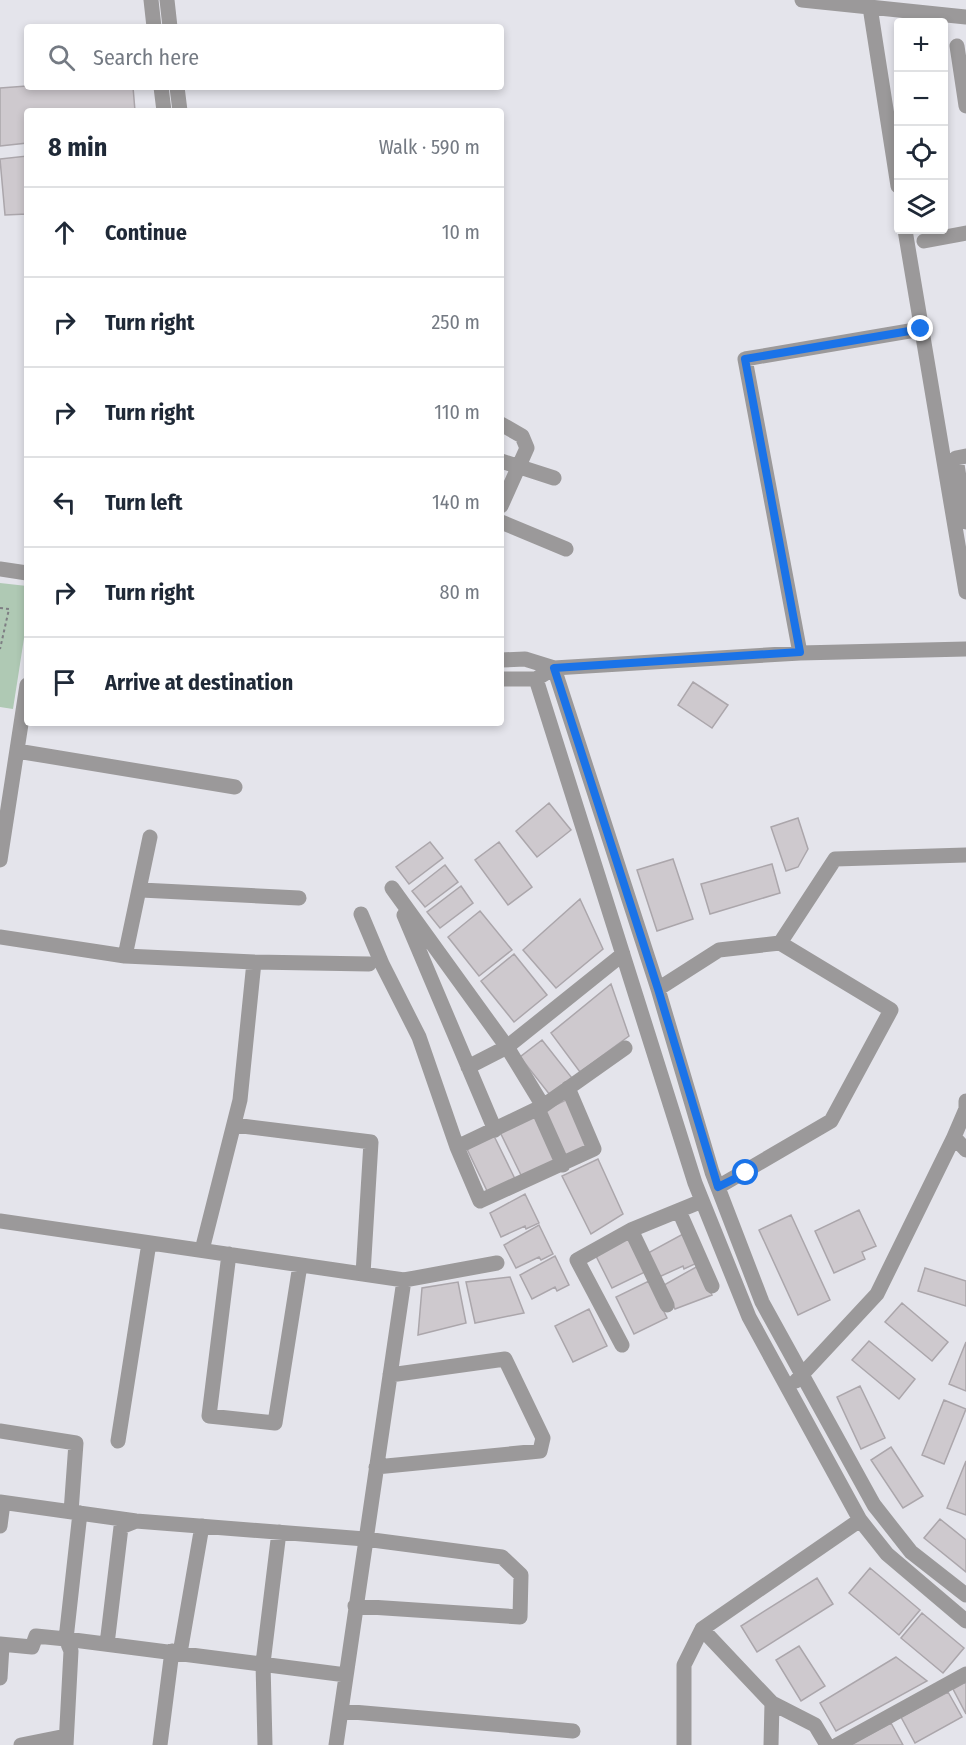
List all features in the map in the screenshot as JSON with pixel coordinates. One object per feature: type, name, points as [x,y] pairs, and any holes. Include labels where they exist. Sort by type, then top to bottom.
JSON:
[{"type":"street","points":[[151,0],[154,24]]},
{"type":"street","points":[[167,0],[170,24]]},
{"type":"street","points":[[802,0],[966,18]]},
{"type":"street","points":[[870,7],[897,180]]},
{"type":"street","points":[[957,46],[966,106]]},
{"type":"street","points":[[161,90],[164,108]]},
{"type":"street","points":[[177,90],[180,108]]},
{"type":"street","points":[[924,241],[966,233]]},
{"type":"street","points":[[906,234],[966,592]]},
{"type":"street","points":[[800,652],[745,359],[921,329]]},
{"type":"street","points":[[504,426],[522,436],[527,448],[504,499]]},
{"type":"street","points":[[966,456],[956,458],[966,522]]},
{"type":"street","points":[[504,462],[554,478]]},
{"type":"street","points":[[504,523],[566,549]]},
{"type":"street","points":[[0,570],[24,573]]},
{"type":"street","points":[[504,660],[525,659],[554,668],[800,652],[966,649]]},
{"type":"street","points":[[504,679],[536,679],[554,668]]},
{"type":"street","points":[[554,668],[658,989],[718,1187],[762,1302],[874,1505],[911,1552],[966,1595]]},
{"type":"street","points":[[536,679],[702,1201],[749,1317],[860,1520],[887,1554],[966,1621]]},
{"type":"street","points":[[0,860],[24,705]]},
{"type":"street","points":[[17,751],[235,787]]},
{"type":"street","points":[[125,956],[141,890],[150,837]]},
{"type":"street","points":[[780,943],[835,859],[966,855]]},
{"type":"street","points":[[495,1130],[392,888],[507,1047],[540,1108],[563,1165]]},
{"type":"street","points":[[141,890],[299,898]]},
{"type":"street","points":[[361,914],[382,964],[419,1037],[457,1147],[480,1201],[594,1149],[568,1088]]},
{"type":"street","points":[[0,937],[125,956],[369,964]]},
{"type":"street","points":[[658,989],[719,950],[780,943],[891,1010],[831,1121],[718,1187]]},
{"type":"street","points":[[468,1067],[507,1047],[623,954]]},
{"type":"street","points":[[202,1250],[240,1100],[254,962]]},
{"type":"street","points":[[457,1147],[540,1108],[625,1048]]},
{"type":"street","points":[[789,1387],[802,1376],[877,1294],[954,1137],[966,1109],[966,1101]]},
{"type":"street","points":[[234,1125],[371,1142],[363,1274]]},
{"type":"street","points":[[954,1137],[966,1150]]},
{"type":"street","points":[[622,1345],[577,1260],[631,1230],[702,1201]]},
{"type":"street","points":[[679,1211],[712,1286]]},
{"type":"street","points":[[0,1221],[404,1280],[497,1263]]},
{"type":"street","points":[[631,1230],[667,1305]]},
{"type":"street","points":[[118,1441],[149,1243]]},
{"type":"street","points":[[230,1254],[209,1416],[275,1423],[300,1265]]},
{"type":"street","points":[[336,1745],[404,1280]]},
{"type":"street","points":[[376,1467],[540,1451],[543,1438],[505,1359],[390,1375]]},
{"type":"street","points":[[0,1431],[76,1443],[76,1512],[66,1639],[71,1651],[66,1741],[21,1745]]},
{"type":"street","points":[[0,1526],[1,1502],[136,1521],[365,1539],[502,1557],[521,1575],[520,1617],[356,1606]]},
{"type":"street","points":[[684,1745],[684,1665],[702,1629],[860,1520]]},
{"type":"street","points":[[107,1644],[121,1527],[136,1521]]},
{"type":"street","points":[[159,1745],[202,1526]]},
{"type":"street","points":[[265,1745],[263,1663],[279,1532]]},
{"type":"street","points":[[702,1629],[772,1703],[815,1725],[827,1745]]},
{"type":"street","points":[[0,1678],[1,1645],[32,1647],[36,1636],[346,1675]]},
{"type":"street","points":[[837,1745],[966,1674]]},
{"type":"street","points":[[771,1745],[772,1703]]},
{"type":"street","points":[[341,1711],[573,1731]]},
{"type":"path","points":[[0,608],[9,609],[0,649]]},
{"type":"green space","points":[[0,583],[24,586],[24,638],[13,709],[0,707]]},
{"type":"building","points":[[24,86],[24,90],[133,90],[135,108],[24,108],[24,143],[0,146],[0,88]]},
{"type":"building","points":[[24,156],[24,214],[5,215],[0,159]]},
{"type":"building","points":[[693,682],[728,705],[712,728],[678,705]]},
{"type":"building","points":[[549,803],[571,830],[537,857],[516,831]]},
{"type":"building","points":[[798,818],[808,849],[798,867],[786,871],[771,827]]},
{"type":"building","points":[[430,842],[443,858],[409,884],[396,867]]},
{"type":"building","points":[[499,842],[532,887],[508,905],[475,860]]},
{"type":"building","points":[[673,859],[693,919],[657,931],[637,870]]},
{"type":"building","points":[[772,864],[780,893],[710,914],[701,884]]},
{"type":"building","points":[[445,865],[458,882],[425,907],[412,891]]},
{"type":"building","points":[[461,886],[473,903],[440,928],[427,912]]},
{"type":"building","points":[[580,899],[603,949],[556,988],[523,950]]},
{"type":"building","points":[[480,911],[512,950],[479,976],[448,937]]},
{"type":"building","points":[[514,954],[547,995],[514,1022],[481,981]]},
{"type":"building","points":[[611,984],[629,1036],[580,1072],[551,1033]]},
{"type":"building","points":[[542,1040],[572,1078],[550,1095],[520,1057]]},
{"type":"building","points":[[570,1098],[592,1144],[565,1157],[543,1111]]},
{"type":"building","points":[[534,1116],[556,1161],[522,1177],[500,1132]]},
{"type":"building","points":[[494,1136],[516,1181],[489,1195],[467,1149]]},
{"type":"building","points":[[598,1159],[623,1214],[591,1234],[562,1176]]},
{"type":"building","points":[[525,1194],[539,1223],[526,1229],[525,1226],[501,1237],[490,1213]]},
{"type":"building","points":[[859,1210],[876,1246],[862,1252],[865,1259],[834,1273],[815,1231]]},
{"type":"building","points":[[791,1215],[830,1300],[798,1315],[759,1230]]},
{"type":"building","points":[[539,1225],[553,1254],[541,1260],[539,1257],[516,1268],[504,1245]]},
{"type":"building","points":[[683,1234],[697,1263],[684,1269],[683,1266],[659,1277],[648,1253]]},
{"type":"building","points":[[627,1235],[645,1272],[612,1288],[594,1252]]},
{"type":"building","points":[[555,1256],[569,1285],[557,1291],[555,1287],[532,1299],[520,1275]]},
{"type":"building","points":[[698,1266],[712,1295],[675,1309],[664,1285]]},
{"type":"building","points":[[925,1268],[966,1281],[966,1306],[918,1291]]},
{"type":"building","points":[[510,1277],[524,1313],[475,1323],[466,1282]]},
{"type":"building","points":[[649,1281],[667,1318],[634,1334],[616,1297]]},
{"type":"building","points":[[458,1282],[466,1323],[418,1335],[422,1288]]},
{"type":"building","points":[[902,1303],[948,1342],[932,1361],[885,1322]]},
{"type":"building","points":[[589,1309],[607,1346],[573,1362],[555,1326]]},
{"type":"building","points":[[869,1341],[915,1379],[899,1399],[852,1360]]},
{"type":"building","points":[[966,1342],[966,1391],[949,1384]]},
{"type":"building","points":[[860,1386],[885,1438],[861,1449],[837,1397]]},
{"type":"building","points":[[944,1400],[966,1409],[944,1464],[922,1455]]},
{"type":"building","points":[[891,1447],[923,1496],[903,1508],[871,1460]]},
{"type":"building","points":[[966,1461],[966,1515],[947,1508]]},
{"type":"building","points":[[940,1519],[966,1540],[966,1572],[924,1538]]},
{"type":"building","points":[[870,1568],[920,1610],[899,1635],[849,1593]]},
{"type":"building","points":[[817,1578],[833,1604],[757,1652],[741,1626]]},
{"type":"building","points":[[922,1613],[964,1648],[943,1673],[901,1638]]},
{"type":"building","points":[[799,1646],[825,1686],[801,1701],[776,1660]]},
{"type":"building","points":[[896,1657],[927,1681],[836,1731],[820,1703]]},
{"type":"building","points":[[966,1682],[966,1714],[953,1689]]},
{"type":"building","points":[[948,1692],[962,1717],[915,1743],[901,1717]]},
{"type":"building","points":[[891,1723],[903,1745],[850,1745]]},
{"type":"route","points":[[746,1173],[718,1187],[712,1172],[658,989],[554,668],[800,652],[745,359],[921,329]]}]
